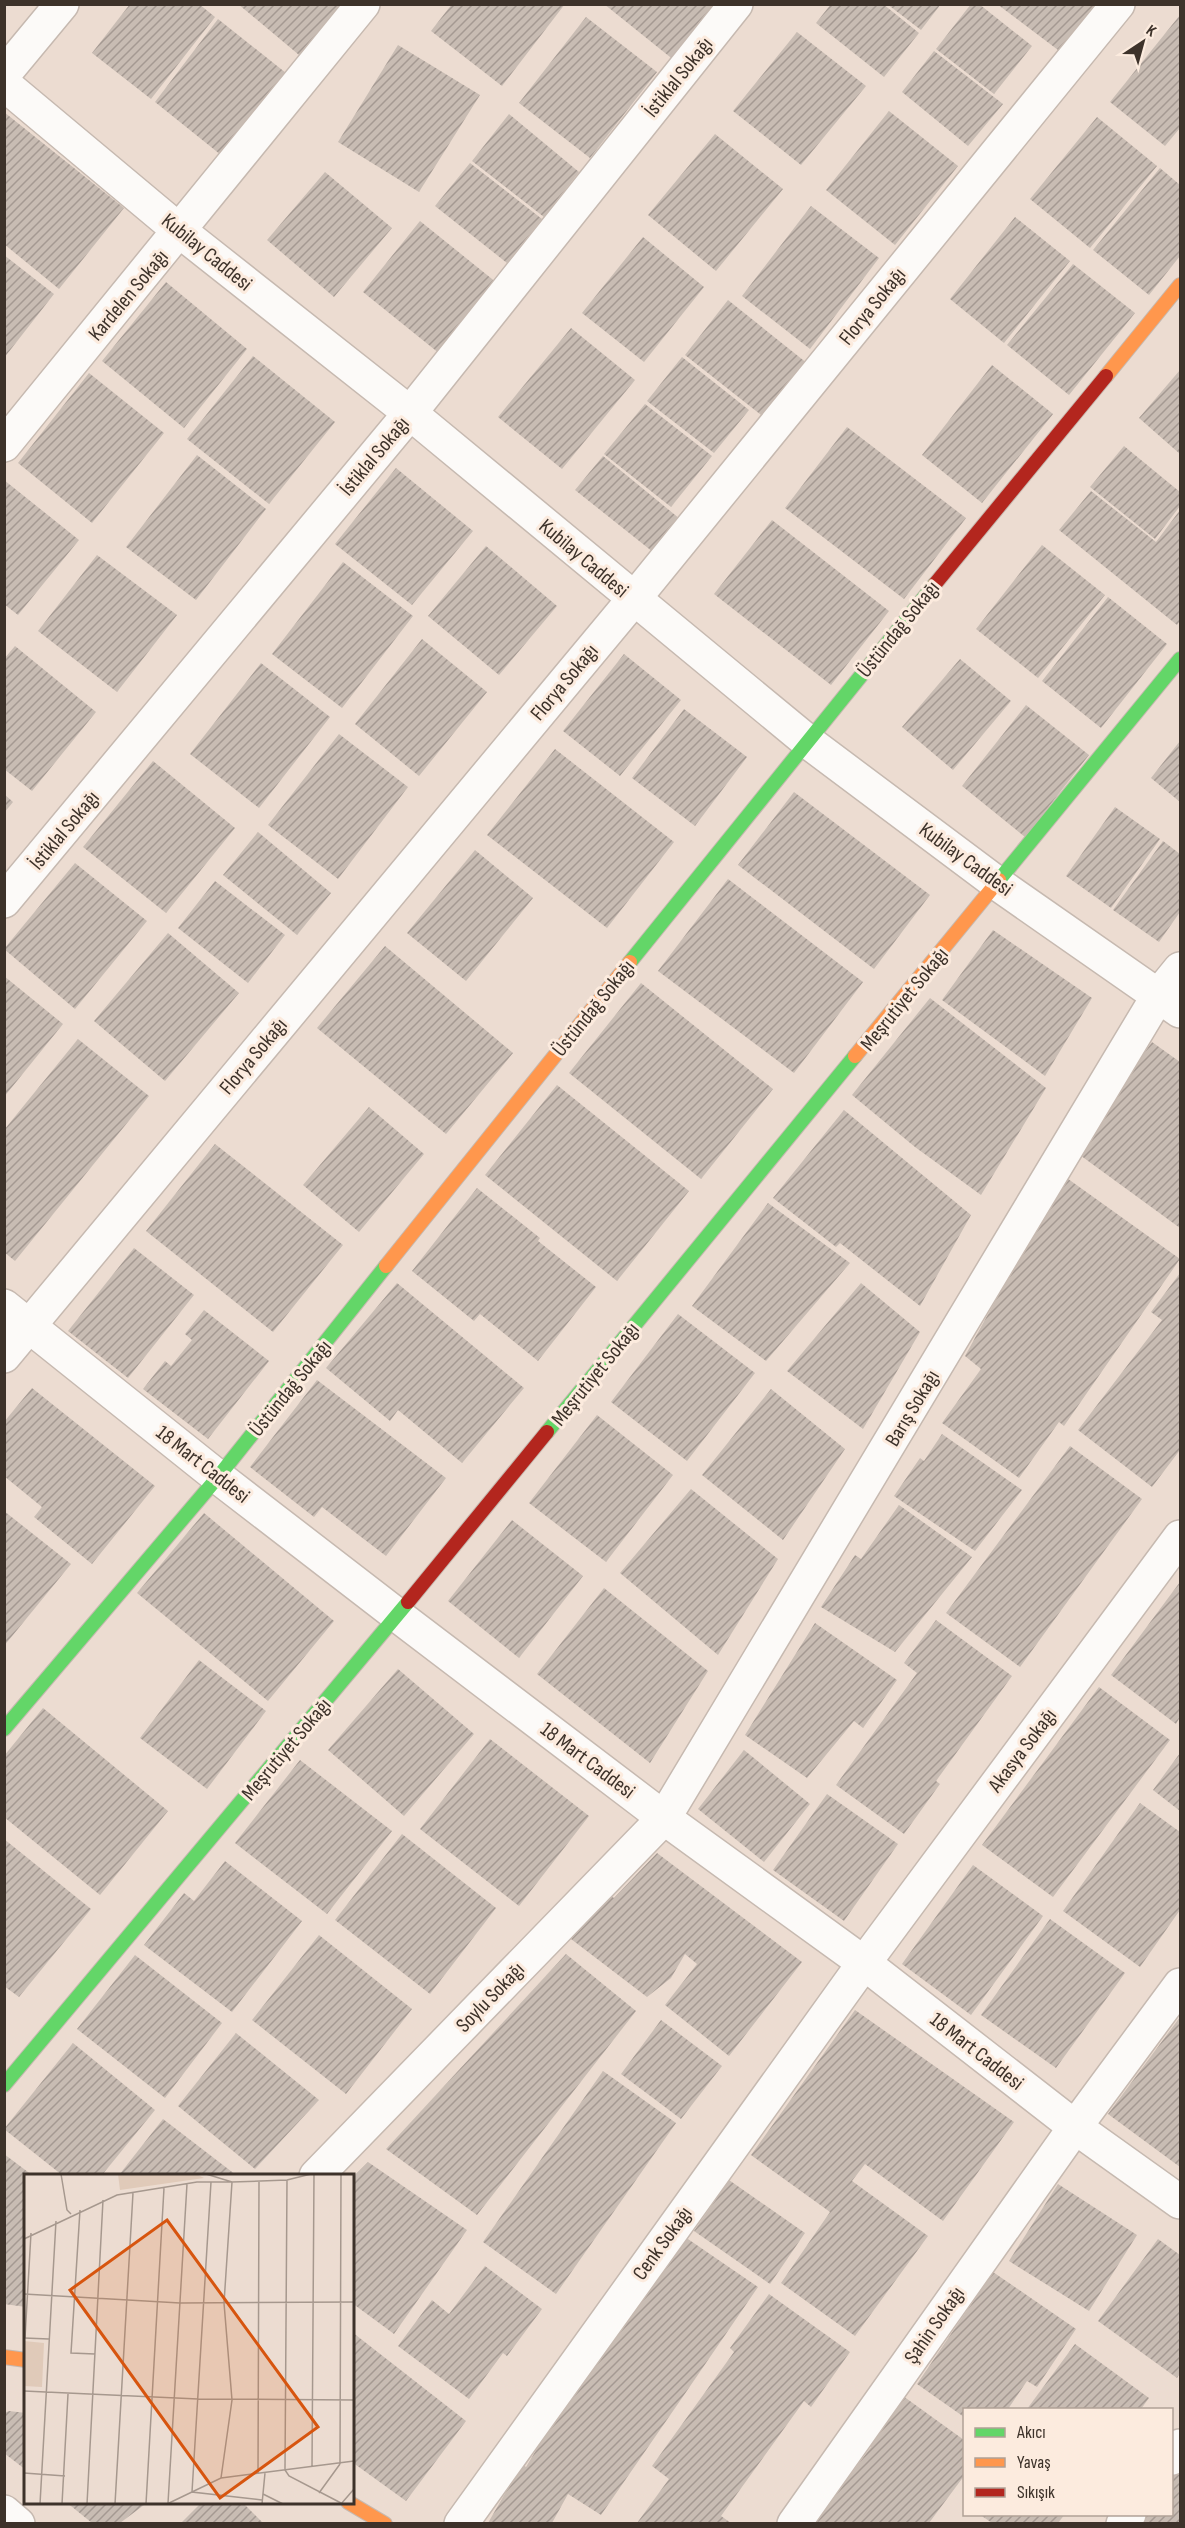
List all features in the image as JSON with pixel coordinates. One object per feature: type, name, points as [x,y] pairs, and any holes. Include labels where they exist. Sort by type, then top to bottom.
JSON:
[{"type":"street","points":[[4,74],[62,4]]},
{"type":"street","name":"Kardelen Sokağı","points":[[4,445],[181,231],[363,4]]},
{"type":"street","name":"İstiklal Sokağı","points":[[4,902],[410,413],[736,4]]},
{"type":"street","name":"Florya Sokağı","points":[[4,1356],[17,1315],[633,600],[1118,4]]},
{"type":"street","name":"Kubilay Caddesi","points":[[4,84],[181,231],[410,413],[633,600],[807,741],[998,884],[1169,1004]]},
{"type":"street","name":"Üstündağ Sokağı","points":[[4,1729],[218,1477],[807,741],[1180,285]]},
{"type":"street","name":"Meşrutiyet Sokağı","points":[[4,2085],[397,1615],[1180,659]]},
{"type":"street","name":"Barış Sokağı","points":[[664,1818],[1169,1004],[1180,969]]},
{"type":"street","name":"18 Mart Caddesi","points":[[17,1315],[218,1477],[397,1615],[664,1818],[864,1963],[1075,2127],[1180,2202]]},
{"type":"street","name":"Akasya Sokağı","points":[[864,1963],[1180,1537]]},
{"type":"street","name":"Soylu Sokağı","points":[[317,2174],[664,1818]]},
{"type":"street","name":"Cenk Sokağı","points":[[461,2523],[864,1963]]},
{"type":"street","name":"Şahin Sokağı","points":[[794,2523],[1075,2127],[1180,1985]]},
{"type":"street","points":[[4,2357],[24,2360]]},
{"type":"street","points":[[352,2504],[385,2523]]},
{"type":"street","points":[[4,2512],[18,2523]]},
{"type":"building","points":[[130,4],[199,4],[215,17],[151,99],[92,53]]},
{"type":"building","points":[[238,4],[349,4],[305,60]]},
{"type":"building","points":[[452,4],[565,4],[502,86],[431,31]]},
{"type":"building","points":[[604,4],[727,4],[680,65]]},
{"type":"building","points":[[831,4],[883,4],[919,33],[884,77],[816,23]]},
{"type":"building","points":[[887,4],[941,4],[921,30]]},
{"type":"building","points":[[971,4],[979,4],[1032,46],[994,94],[936,49]]},
{"type":"building","points":[[997,4],[1099,4],[1062,53]]},
{"type":"building","points":[[1180,15],[1180,128],[1165,146],[1110,102]]},
{"type":"building","points":[[586,17],[657,72],[590,158],[519,103]]},
{"type":"building","points":[[218,19],[286,73],[221,155],[155,102]]},
{"type":"building","points":[[797,32],[866,86],[801,165],[733,111]]},
{"type":"building","points":[[398,45],[480,95],[419,192],[338,142]]},
{"type":"building","points":[[934,51],[1003,104],[968,146],[902,92]]},
{"type":"building","points":[[889,111],[958,166],[895,245],[826,190]]},
{"type":"building","points":[[4,112],[124,208],[59,289],[4,244]]},
{"type":"building","points":[[509,114],[579,172],[544,217],[472,161]]},
{"type":"building","points":[[1097,117],[1157,166],[1090,248],[1030,199]]},
{"type":"building","points":[[715,134],[783,189],[716,271],[648,215]]},
{"type":"building","points":[[470,163],[542,219],[507,263],[435,206]]},
{"type":"building","points":[[1160,168],[1180,185],[1180,256],[1149,295],[1093,250]]},
{"type":"building","points":[[325,172],[392,228],[334,297],[267,240]]},
{"type":"building","points":[[811,206],[879,258],[810,349],[742,296]]},
{"type":"building","points":[[1015,217],[1070,261],[1004,343],[950,299]]},
{"type":"building","points":[[420,221],[497,283],[440,354],[363,292]]},
{"type":"building","points":[[643,237],[704,287],[644,362],[582,313]]},
{"type":"building","points":[[4,255],[54,294],[4,358]]},
{"type":"building","points":[[1073,264],[1135,313],[1069,395],[1007,345]]},
{"type":"building","points":[[166,282],[247,349],[184,428],[102,361]]},
{"type":"building","points":[[728,300],[813,368],[770,422],[685,355]]},
{"type":"building","points":[[571,328],[635,380],[562,469],[498,417]]},
{"type":"building","points":[[253,356],[335,422],[269,504],[187,439]]},
{"type":"building","points":[[682,357],[749,410],[714,453],[647,401]]},
{"type":"building","points":[[992,365],[1053,414],[982,503],[922,455]]},
{"type":"building","points":[[1180,370],[1180,454],[1139,418]]},
{"type":"building","points":[[89,373],[164,433],[92,523],[18,463]]},
{"type":"building","points":[[645,404],[712,456],[671,507],[604,454]]},
{"type":"building","points":[[847,427],[966,518],[904,599],[785,508]]},
{"type":"building","points":[[1124,446],[1180,492],[1180,506],[1155,539],[1090,487]]},
{"type":"building","points":[[197,455],[266,509],[196,600],[126,547]]},
{"type":"building","points":[[603,456],[680,519],[653,552],[575,490]]},
{"type":"building","points":[[396,468],[473,531],[412,605],[335,544]]},
{"type":"building","points":[[4,480],[79,540],[18,615],[4,604]]},
{"type":"building","points":[[1091,491],[1156,542],[1180,510],[1180,621],[1177,625],[1059,530]]},
{"type":"building","points":[[772,520],[889,611],[831,685],[714,594]]},
{"type":"building","points":[[1042,545],[1105,595],[1038,678],[976,629]]},
{"type":"building","points":[[486,546],[557,606],[499,675],[428,616]]},
{"type":"building","points":[[97,555],[177,615],[117,692],[38,631]]},
{"type":"building","points":[[343,562],[413,616],[342,708],[272,654]]},
{"type":"building","points":[[1108,597],[1167,644],[1101,728],[1042,681]]},
{"type":"building","points":[[422,639],[487,692],[419,776],[355,724]]},
{"type":"building","points":[[15,646],[96,712],[32,791],[4,769],[4,659]]},
{"type":"building","points":[[624,654],[681,700],[620,776],[563,731]]},
{"type":"building","points":[[960,659],[1011,701],[953,770],[902,727]]},
{"type":"building","points":[[261,663],[330,717],[259,808],[190,754]]},
{"type":"building","points":[[1026,705],[1089,755],[1025,837],[962,786]]},
{"type":"building","points":[[684,709],[747,757],[695,826],[632,778]]},
{"type":"building","points":[[339,734],[408,787],[338,879],[268,825]]},
{"type":"building","points":[[1180,741],[1180,802],[1151,778]]},
{"type":"building","points":[[555,749],[674,842],[607,928],[487,835]]},
{"type":"building","points":[[153,761],[235,828],[166,913],[83,847]]},
{"type":"building","points":[[794,792],[930,895],[874,969],[738,865]]},
{"type":"building","points":[[4,794],[13,802],[4,813]]},
{"type":"building","points":[[1115,807],[1160,839],[1111,908],[1066,876]]},
{"type":"building","points":[[258,832],[331,893],[297,935],[223,875]]},
{"type":"building","points":[[1163,841],[1180,854],[1180,912],[1159,942],[1113,910]]},
{"type":"building","points":[[475,850],[533,898],[466,981],[407,933]]},
{"type":"building","points":[[75,863],[147,921],[75,1009],[4,949]]},
{"type":"building","points":[[728,879],[863,982],[794,1073],[658,971]]},
{"type":"building","points":[[215,881],[285,935],[248,983],[178,928]]},
{"type":"building","points":[[993,930],[1092,998],[1045,1076],[942,1000]]},
{"type":"building","points":[[168,933],[239,993],[165,1081],[94,1021]]},
{"type":"building","points":[[385,946],[513,1053],[446,1134],[317,1028]]},
{"type":"building","points":[[4,976],[63,1024],[4,1097]]},
{"type":"building","points":[[641,983],[773,1089],[701,1179],[569,1073]]},
{"type":"building","points":[[930,998],[1046,1088],[981,1195],[915,1147],[852,1095]]},
{"type":"building","points":[[78,1039],[149,1096],[15,1261],[4,1252],[4,1130]]},
{"type":"building","points":[[1152,1042],[1180,1062],[1180,1228],[1073,1150]]},
{"type":"building","points":[[557,1085],[689,1191],[617,1281],[485,1175]]},
{"type":"building","points":[[369,1107],[424,1154],[359,1232],[303,1185]]},
{"type":"building","points":[[844,1110],[971,1215],[920,1306],[840,1243],[836,1247],[773,1198]]},
{"type":"building","points":[[215,1144],[343,1245],[273,1332],[146,1231]]},
{"type":"building","points":[[1064,1176],[1180,1259],[1064,1426],[1059,1422],[1019,1478],[942,1423],[981,1369],[965,1356]]},
{"type":"building","points":[[477,1188],[540,1238],[538,1241],[596,1287],[538,1361],[480,1314],[474,1321],[412,1271]]},
{"type":"building","points":[[768,1203],[850,1263],[766,1361],[692,1306]]},
{"type":"building","points":[[134,1248],[194,1295],[128,1378],[68,1331]]},
{"type":"building","points":[[1180,1273],[1180,1450],[1152,1487],[1078,1430],[1162,1320],[1151,1312]]},
{"type":"building","points":[[397,1283],[524,1388],[462,1463],[398,1410],[390,1421],[326,1368]]},
{"type":"building","points":[[861,1283],[920,1332],[863,1429],[787,1371]]},
{"type":"building","points":[[204,1310],[269,1361],[208,1439],[143,1389],[165,1361],[171,1366],[192,1340],[185,1334]]},
{"type":"building","points":[[678,1314],[755,1373],[687,1461],[611,1402]]},
{"type":"building","points":[[317,1380],[446,1478],[386,1556],[322,1507],[314,1517],[250,1467]]},
{"type":"building","points":[[32,1388],[155,1486],[92,1564],[34,1517],[42,1507],[4,1476],[4,1422]]},
{"type":"building","points":[[771,1389],[845,1449],[783,1540],[702,1475]]},
{"type":"building","points":[[597,1415],[673,1475],[606,1562],[529,1503]]},
{"type":"building","points":[[942,1434],[1022,1490],[975,1551],[894,1496],[920,1458],[924,1461]]},
{"type":"building","points":[[1070,1446],[1142,1499],[1020,1667],[946,1613]]},
{"type":"building","points":[[691,1489],[778,1559],[718,1655],[620,1573]]},
{"type":"building","points":[[899,1505],[972,1557],[895,1652],[821,1607],[855,1555],[861,1559]]},
{"type":"building","points":[[4,1511],[71,1564],[4,1646]]},
{"type":"building","points":[[204,1513],[334,1621],[268,1701],[137,1593]]},
{"type":"building","points":[[512,1520],[583,1576],[519,1658],[448,1601]]},
{"type":"building","points":[[1180,1582],[1180,1717],[1176,1724],[1111,1675]]},
{"type":"building","points":[[604,1588],[708,1671],[650,1763],[537,1674]]},
{"type":"building","points":[[936,1620],[1012,1676],[936,1781],[940,1784],[904,1834],[836,1785],[917,1673],[904,1663]]},
{"type":"building","points":[[815,1623],[897,1680],[863,1728],[854,1721],[807,1778],[745,1735]]},
{"type":"building","points":[[199,1660],[266,1711],[207,1789],[140,1738]]},
{"type":"building","points":[[398,1669],[474,1734],[404,1816],[328,1750]]},
{"type":"building","points":[[1099,1687],[1170,1740],[1053,1897],[982,1845]]},
{"type":"building","points":[[43,1708],[168,1811],[100,1895],[4,1817],[4,1756]]},
{"type":"building","points":[[490,1739],[589,1816],[519,1906],[420,1829]]},
{"type":"building","points":[[744,1750],[810,1804],[764,1862],[698,1809]]},
{"type":"building","points":[[1180,1753],[1180,1811],[1153,1790]]},
{"type":"building","points":[[300,1760],[392,1831],[327,1914],[235,1843]]},
{"type":"building","points":[[827,1794],[898,1844],[844,1921],[773,1870]]},
{"type":"building","points":[[1140,1803],[1180,1832],[1180,1910],[1140,1967],[1063,1911]]},
{"type":"building","points":[[402,1834],[496,1908],[430,1994],[335,1920]]},
{"type":"building","points":[[4,1839],[91,1909],[19,1997],[4,1986]]},
{"type":"building","points":[[657,1853],[802,1962],[729,2056],[665,2005],[697,1964],[685,1954],[671,1978],[647,1997],[571,1939],[607,1893],[614,1898]]},
{"type":"building","points":[[225,1861],[302,1921],[232,2012],[144,1945],[184,1893],[194,1901]]},
{"type":"building","points":[[973,1865],[1043,1916],[971,2015],[902,1964]]},
{"type":"building","points":[[1050,1919],[1125,1973],[1056,2068],[981,2015]]},
{"type":"building","points":[[319,1935],[412,2009],[346,2094],[252,2020]]},
{"type":"building","points":[[566,1954],[636,2011],[477,2215],[386,2149]]},
{"type":"building","points":[[135,1955],[222,2023],[165,2098],[77,2029]]},
{"type":"building","points":[[855,2010],[1014,2122],[943,2221],[865,2164],[852,2181],[928,2236],[855,2336],[781,2283],[830,2212],[751,2155]]},
{"type":"building","points":[[1180,2017],[1180,2167],[1108,2114]]},
{"type":"building","points":[[661,2020],[722,2066],[681,2119],[621,2074]]},
{"type":"building","points":[[236,2033],[319,2100],[255,2169],[178,2106]]},
{"type":"building","points":[[73,2043],[155,2110],[103,2174],[61,2174],[4,2129]]},
{"type":"building","points":[[603,2071],[676,2123],[556,2294],[483,2242]]},
{"type":"building","points":[[163,2119],[235,2174],[120,2174]]},
{"type":"building","points":[[4,2154],[31,2174],[24,2174],[24,2307],[4,2304]]},
{"type":"building","points":[[368,2162],[467,2230],[394,2334],[354,2304],[354,2176]]},
{"type":"building","points":[[729,2180],[805,2233],[770,2284],[694,2231]]},
{"type":"building","points":[[1058,2184],[1137,2235],[1089,2311],[1009,2261]]},
{"type":"building","points":[[685,2237],[758,2287],[682,2398],[601,2515],[568,2494],[552,2523],[488,2523],[522,2464],[526,2467],[566,2400],[605,2344],[609,2348]]},
{"type":"building","points":[[1158,2239],[1180,2255],[1180,2373],[1177,2378],[1098,2321]]},
{"type":"building","points":[[485,2266],[542,2309],[507,2356],[503,2353],[469,2399],[398,2346],[432,2300],[449,2314]]},
{"type":"building","points":[[993,2272],[1076,2329],[1037,2387],[1027,2381],[1009,2408],[963,2408],[963,2416],[917,2384]]},
{"type":"building","points":[[769,2294],[850,2352],[811,2407],[804,2401],[721,2516],[731,2523],[637,2523],[669,2479],[652,2466],[734,2352],[730,2348]]},
{"type":"building","points":[[354,2334],[466,2421],[406,2501],[354,2463]]},
{"type":"building","points":[[1075,2344],[1149,2398],[1142,2408],[1028,2408]]},
{"type":"building","points":[[903,2396],[963,2439],[963,2477],[929,2523],[814,2523],[871,2447],[868,2445]]},
{"type":"building","points":[[9,2411],[24,2413],[24,2468],[4,2453],[4,2413]]},
{"type":"building","points":[[1180,2463],[1180,2523],[1134,2523],[1139,2516],[1173,2516],[1173,2474]]},
{"type":"building","points":[[68,2504],[145,2504],[120,2523],[92,2523]]},
{"type":"building","points":[[200,2504],[244,2504],[263,2523],[181,2523]]},
{"type":"building","points":[[982,2516],[1063,2516],[1058,2523],[992,2523]]},
{"type":"traffic: fast","points":[[630,962],[935,584]]},
{"type":"traffic: fast","points":[[999,880],[1180,659]]},
{"type":"traffic: fast","points":[[547,1432],[855,1056]]},
{"type":"traffic: fast","points":[[4,1729],[218,1477],[386,1266]]},
{"type":"traffic: fast","points":[[4,2085],[408,1602]]},
{"type":"traffic: slow","points":[[1106,376],[1180,285]]},
{"type":"traffic: slow","points":[[855,1056],[999,880]]},
{"type":"traffic: slow","points":[[386,1266],[630,962]]},
{"type":"traffic: slow","points":[[4,2357],[24,2360]]},
{"type":"traffic: slow","points":[[351,2504],[385,2524]]},
{"type":"traffic: jam","points":[[935,584],[1106,376]]},
{"type":"traffic: jam","points":[[408,1602],[547,1432]]}]
